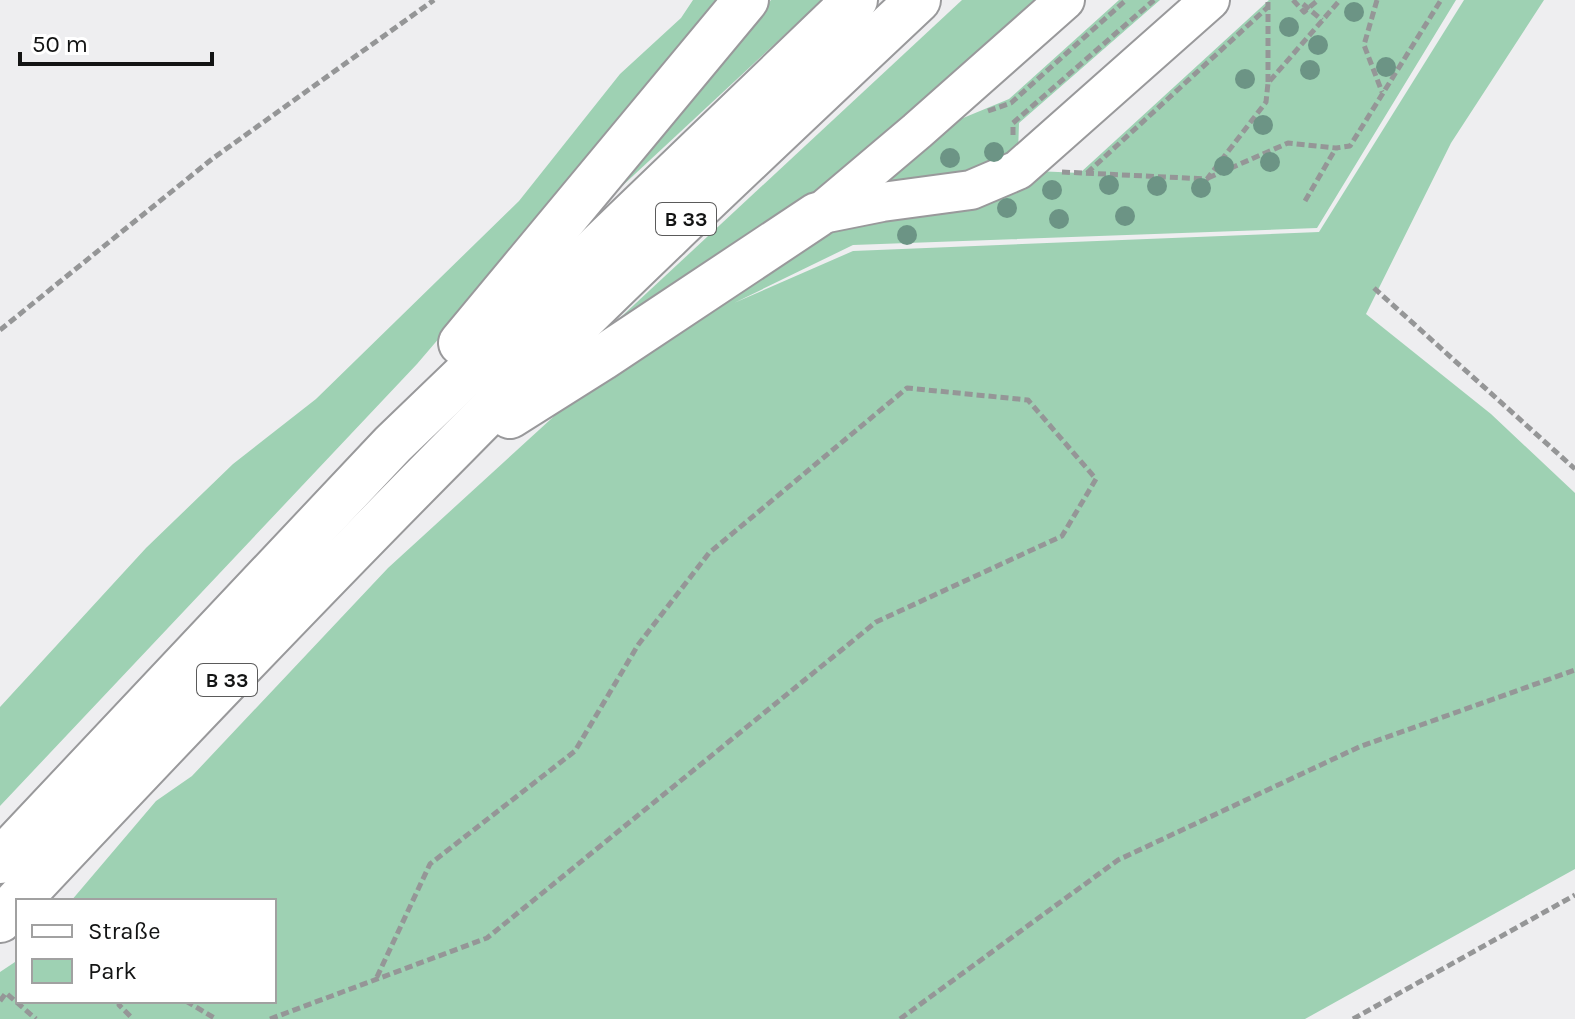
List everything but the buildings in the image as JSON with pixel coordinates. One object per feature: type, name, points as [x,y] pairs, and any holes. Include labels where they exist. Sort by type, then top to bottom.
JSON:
[{"type":"highway","points":[[393,444],[428,382],[746,0]]},
{"type":"highway","name":"B 33","points":[[0,861],[393,444],[855,0]]},
{"type":"highway","name":"B 33","points":[[20,899],[458,442],[696,209],[918,0]]},
{"type":"highway","points":[[458,442],[512,414],[602,358],[817,215]]},
{"type":"highway","name":"B 33","points":[[0,920],[16,903]]},
{"type":"lane","points":[[817,215],[1065,0]]},
{"type":"lane","points":[[817,215],[882,202],[971,190],[1210,0]]},
{"type":"path","points":[[0,330],[212,159],[434,0]]},
{"type":"path","points":[[939,112],[951,123],[1011,103],[1126,0]]},
{"type":"path","points":[[1154,0],[1013,123],[1015,158],[1087,173],[1207,179],[1288,143],[1336,148],[1350,146],[1441,0]]},
{"type":"path","points":[[1293,0],[1304,12],[1306,6],[1318,0]]},
{"type":"path","points":[[1268,83],[1340,0]]},
{"type":"path","points":[[1377,0],[1364,45],[1382,92]]},
{"type":"path","points":[[1087,173],[1268,4]]},
{"type":"path","points":[[1207,179],[1266,102],[1268,4]]},
{"type":"path","points":[[1306,6],[1322,20]]},
{"type":"path","points":[[1305,201],[1336,148]]},
{"type":"path","points":[[1374,288],[1575,469]]},
{"type":"path","points":[[270,1019],[487,938],[876,622],[1062,536],[1096,479],[1028,400],[907,388],[709,553],[638,645],[575,751],[430,864],[376,979]]},
{"type":"path","points":[[900,1019],[1118,860],[1359,747],[1575,670]]},
{"type":"path","points":[[1353,1019],[1575,895]]},
{"type":"path","points":[[0,1001],[6,993],[16,1002]]},
{"type":"path","points":[[18,1003],[36,1019]]},
{"type":"path","points":[[120,1003],[133,1019]]},
{"type":"path","points":[[189,1003],[205,1016],[216,1019]]},
{"type":"green space","points":[[693,0],[728,0],[417,364],[0,806],[0,707],[146,548],[233,464],[316,399],[519,201],[620,74],[681,18]]},
{"type":"green space","points":[[771,0],[822,0],[592,214]]},
{"type":"green space","points":[[962,0],[1048,0],[804,202],[593,343]]},
{"type":"green space","points":[[1119,0],[1160,0],[1019,123],[1018,154],[973,175],[860,193],[951,123],[1009,99]]},
{"type":"green space","points":[[1269,0],[1456,0],[1317,228],[853,245],[734,303],[853,251],[1319,232],[1464,0],[1544,0],[1451,143],[1366,314],[1491,414],[1575,493],[1575,869],[1305,1019],[0,1019],[0,972],[16,961],[16,1003],[276,1003],[276,899],[73,899],[156,801],[192,776],[388,568],[574,398],[825,229],[1036,171],[1080,173]]}]
